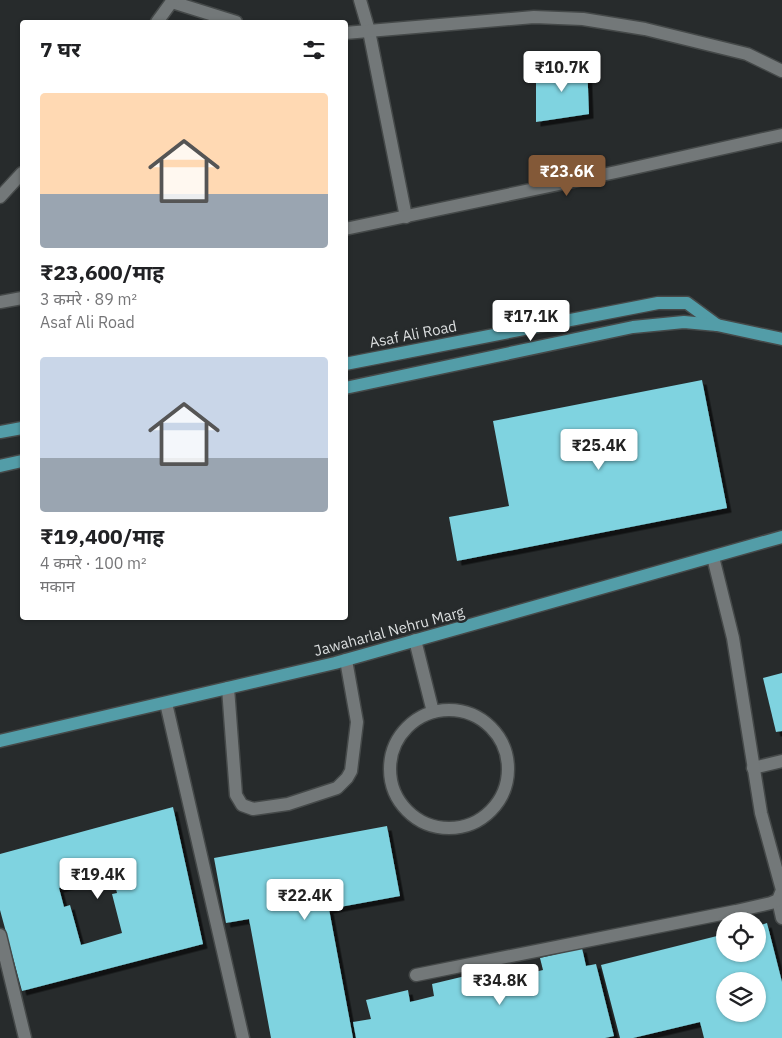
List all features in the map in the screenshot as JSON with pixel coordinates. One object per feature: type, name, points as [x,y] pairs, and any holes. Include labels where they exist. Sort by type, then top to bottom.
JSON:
[{"type":"main road","name":"Asaf Ali Road","points":[[348,363],[658,303],[687,303],[717,325]]},
{"type":"main road","name":"Asaf Ali Road","points":[[348,387],[633,326],[684,322],[717,325],[782,339]]},
{"type":"main road","points":[[0,432],[20,428]]},
{"type":"main road","points":[[0,466],[20,461]]},
{"type":"main road","name":"Jawaharlal Nehru Marg","points":[[0,741],[346,660],[782,537]]},
{"type":"street","points":[[360,0],[369,31],[406,216]]},
{"type":"street","points":[[159,20],[173,1],[230,20]]},
{"type":"street","points":[[348,33],[534,17],[583,19],[645,29],[747,54],[782,71]]},
{"type":"street","points":[[348,229],[616,172],[782,134]]},
{"type":"street","points":[[0,197],[20,175]]},
{"type":"street","points":[[0,302],[20,298]]},
{"type":"street","points":[[713,556],[733,638],[761,813],[782,890],[778,900],[782,918]]},
{"type":"street","points":[[416,640],[433,712]]},
{"type":"street","points":[[228,688],[236,795],[242,805],[253,809],[288,804],[336,788],[347,778],[351,771],[357,722],[346,660]]},
{"type":"street","points":[[166,703],[242,1038]]},
{"type":"street","points":[[453,710],[473,715],[490,726],[502,742],[508,762],[507,782],[500,801],[486,816],[469,826],[450,829],[431,826],[414,818],[400,805],[392,787],[389,769],[392,750],[401,733],[415,720],[433,712],[453,710]]},
{"type":"street","points":[[753,768],[782,761]]},
{"type":"street","points":[[416,975],[736,911],[778,900]]},
{"type":"street","points":[[0,935],[6,986],[25,1038]]},
{"type":"building","points":[[587,62],[589,114],[536,122],[536,72]]},
{"type":"building","points":[[702,380],[727,508],[457,561],[449,517],[509,506],[493,421]]},
{"type":"building","points":[[782,673],[782,731],[776,732],[763,678]]},
{"type":"building","points":[[173,807],[203,944],[22,991],[0,910],[0,854]],"holes":[[[112,874],[117,893],[112,894],[122,933],[81,945],[70,905],[64,907],[59,888]]]},
{"type":"building","points":[[387,826],[400,896],[329,909],[353,1038],[271,1038],[249,919],[226,923],[214,858]]},
{"type":"building","points":[[767,923],[782,982],[782,1038],[704,1038],[700,1022],[633,1038],[620,1038],[601,965],[716,936],[716,962],[766,962]]},
{"type":"building","points":[[582,948],[586,966],[596,964],[614,1036],[605,1038],[356,1038],[353,1022],[371,1019],[366,1000],[408,990],[410,1002],[434,996],[432,984],[507,966],[510,978],[543,970],[540,958]]}]
